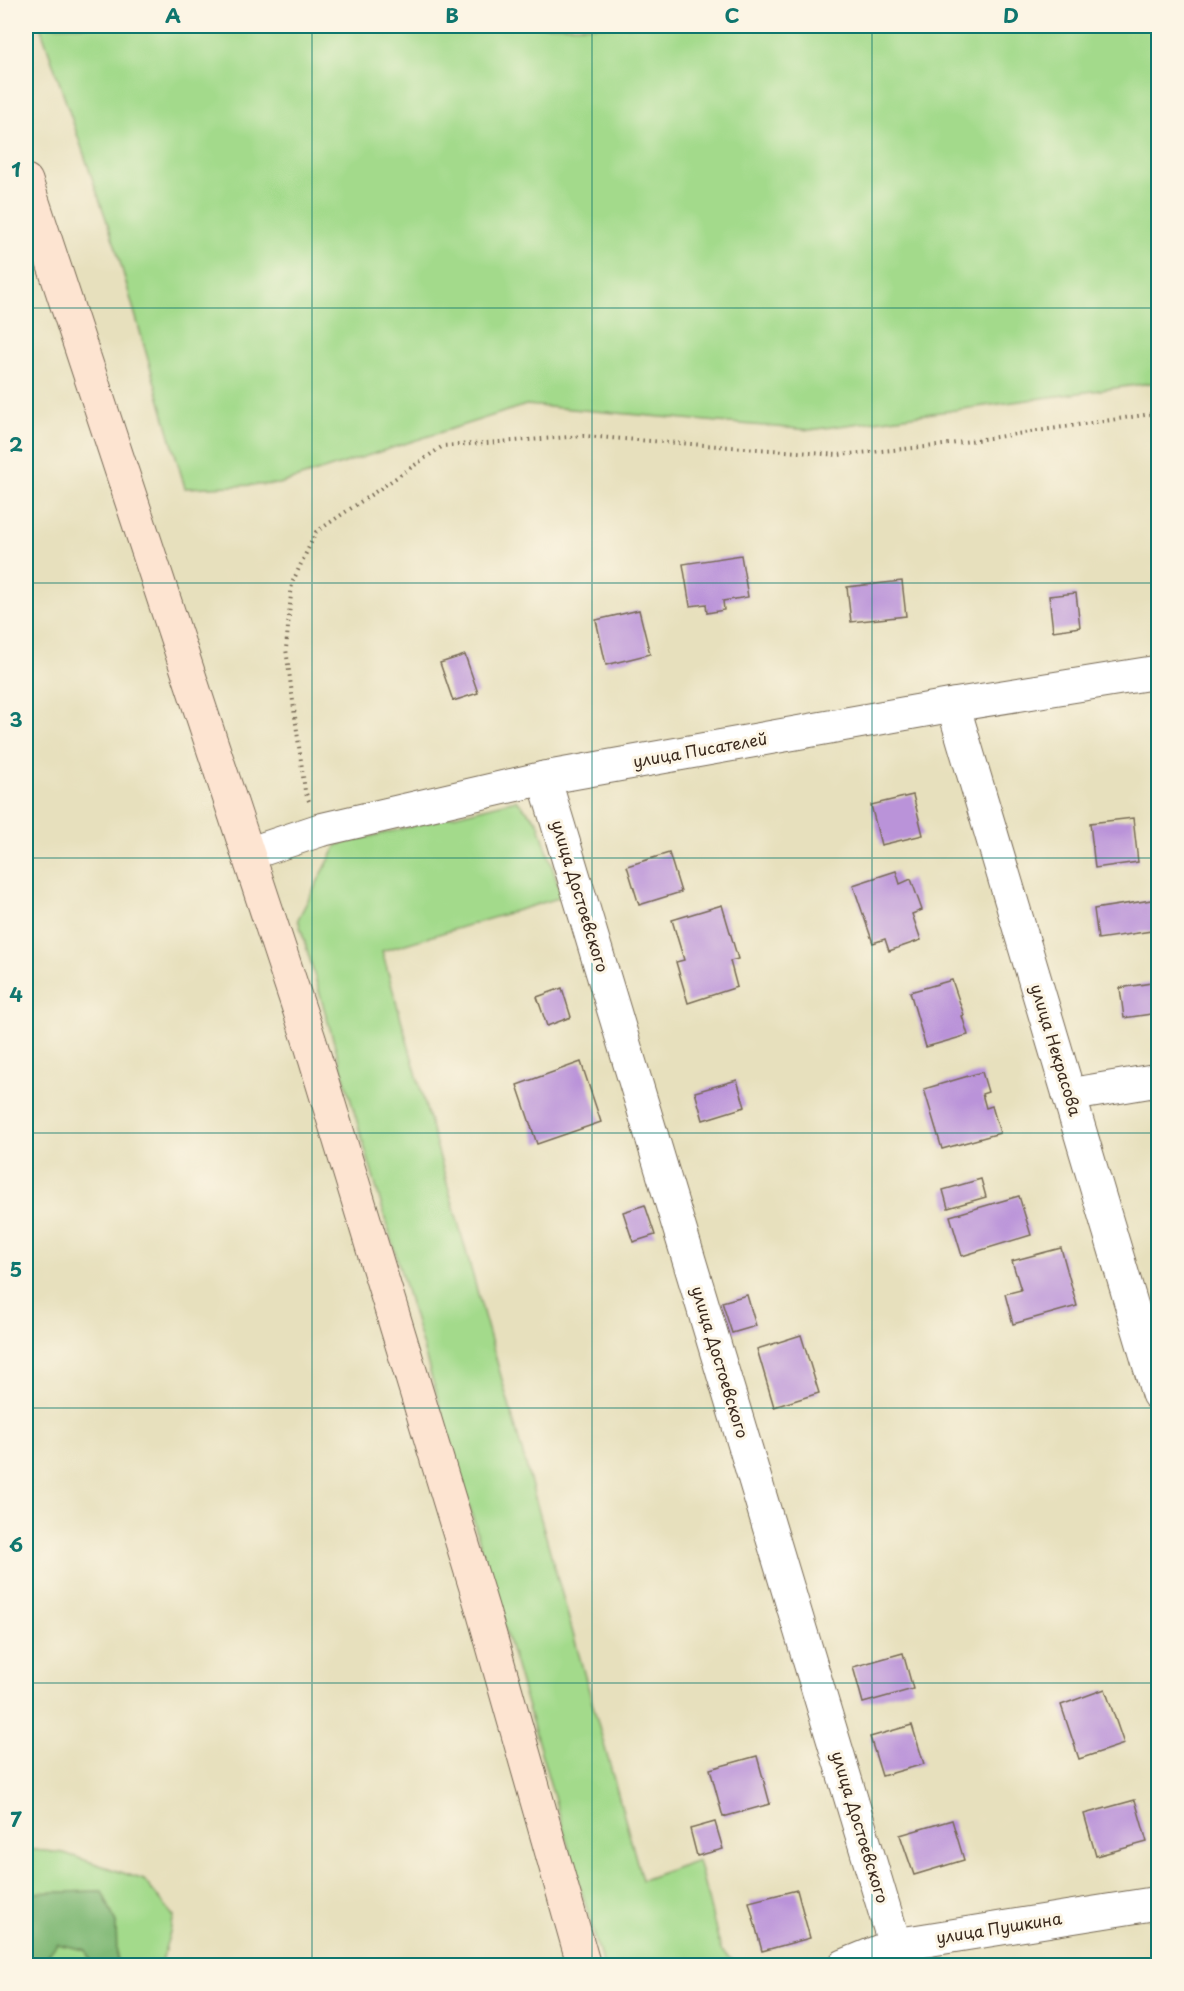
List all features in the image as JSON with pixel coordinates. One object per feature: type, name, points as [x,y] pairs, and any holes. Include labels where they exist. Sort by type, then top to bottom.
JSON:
[{"type":"street","points":[[26,181],[310,1042],[483,1611],[584,1965]]},
{"type":"street","name":"улица Писателей","points":[[248,854],[321,830],[544,778],[953,705],[1158,672]]},
{"type":"street","name":"улица Некрасова","points":[[953,705],[1158,1394]]},
{"type":"street","name":"улица Достоевского","points":[[544,778],[895,1945]]},
{"type":"street","points":[[1069,1095],[1158,1080]]},
{"type":"street","name":"улица Пушкина","points":[[844,1965],[895,1945],[1158,1903]]},
{"type":"path","points":[[321,830],[305,791],[286,649],[292,584],[316,532],[443,446],[584,436],[838,455],[936,446],[1158,413]]},
{"type":"green space","points":[[40,26],[1158,26],[1158,382],[810,430],[526,405],[279,484],[185,488],[116,248]]},
{"type":"green space","points":[[516,800],[538,822],[562,897],[382,951],[642,1880],[698,1860],[721,1950],[737,1965],[603,1965],[298,919],[337,845]]},
{"type":"green space","points":[[26,1849],[64,1853],[144,1880],[174,1917],[161,1965],[117,1965],[116,1923],[102,1891],[26,1893]]},
{"type":"green space","points":[[102,1891],[116,1923],[117,1965],[91,1965],[86,1950],[57,1944],[40,1965],[26,1965],[26,1893]]},
{"type":"green space","points":[[56,1944],[86,1950],[91,1965],[40,1966]]},
{"type":"building","points":[[741,555],[748,597],[723,601],[724,610],[707,613],[706,604],[690,606],[683,564]]},
{"type":"building","points":[[902,581],[906,616],[851,622],[847,587]]},
{"type":"building","points":[[1076,593],[1080,627],[1053,631],[1049,596]]},
{"type":"building","points":[[639,610],[650,654],[606,665],[596,620]]},
{"type":"building","points":[[465,655],[478,693],[453,701],[440,663]]},
{"type":"building","points":[[913,795],[923,835],[881,845],[871,805]]},
{"type":"building","points":[[1133,818],[1138,862],[1095,868],[1090,823]]},
{"type":"building","points":[[669,853],[681,892],[639,905],[627,866]]},
{"type":"building","points":[[896,871],[900,884],[911,879],[922,910],[912,914],[921,940],[889,951],[885,939],[873,943],[853,885]]},
{"type":"building","points":[[1158,899],[1158,930],[1098,939],[1094,909]]},
{"type":"building","points":[[722,905],[738,959],[730,961],[737,987],[688,1003],[676,962],[684,960],[672,920]]},
{"type":"building","points":[[952,980],[968,1035],[926,1047],[910,992]]},
{"type":"building","points":[[1158,982],[1158,1013],[1124,1018],[1120,988]]},
{"type":"building","points":[[562,988],[571,1017],[547,1026],[537,997]]},
{"type":"building","points":[[581,1062],[601,1122],[537,1144],[517,1085]]},
{"type":"building","points":[[982,1072],[988,1092],[982,1094],[986,1108],[992,1106],[1000,1133],[942,1149],[924,1089]]},
{"type":"building","points":[[737,1080],[745,1107],[703,1120],[695,1092]]},
{"type":"building","points":[[981,1179],[986,1197],[948,1208],[943,1190]]},
{"type":"building","points":[[1019,1196],[1031,1235],[962,1256],[950,1216]]},
{"type":"building","points":[[645,1205],[655,1235],[633,1242],[623,1212]]},
{"type":"building","points":[[1061,1248],[1077,1306],[1013,1324],[1005,1294],[1021,1290],[1012,1261]]},
{"type":"building","points":[[747,1295],[756,1326],[732,1333],[722,1302]]},
{"type":"building","points":[[801,1335],[819,1393],[774,1407],[757,1349]]},
{"type":"building","points":[[903,1653],[913,1689],[863,1703],[853,1667]]},
{"type":"building","points":[[1105,1689],[1124,1744],[1079,1759],[1061,1705]]},
{"type":"building","points":[[912,1725],[924,1764],[882,1776],[870,1737]]},
{"type":"building","points":[[757,1756],[770,1804],[723,1817],[710,1769]]},
{"type":"building","points":[[1135,1800],[1147,1842],[1096,1856],[1084,1814]]},
{"type":"building","points":[[952,1820],[964,1860],[914,1875],[900,1835]]},
{"type":"building","points":[[715,1822],[723,1849],[697,1856],[690,1829]]},
{"type":"building","points":[[797,1890],[810,1938],[762,1951],[749,1902]]}]
